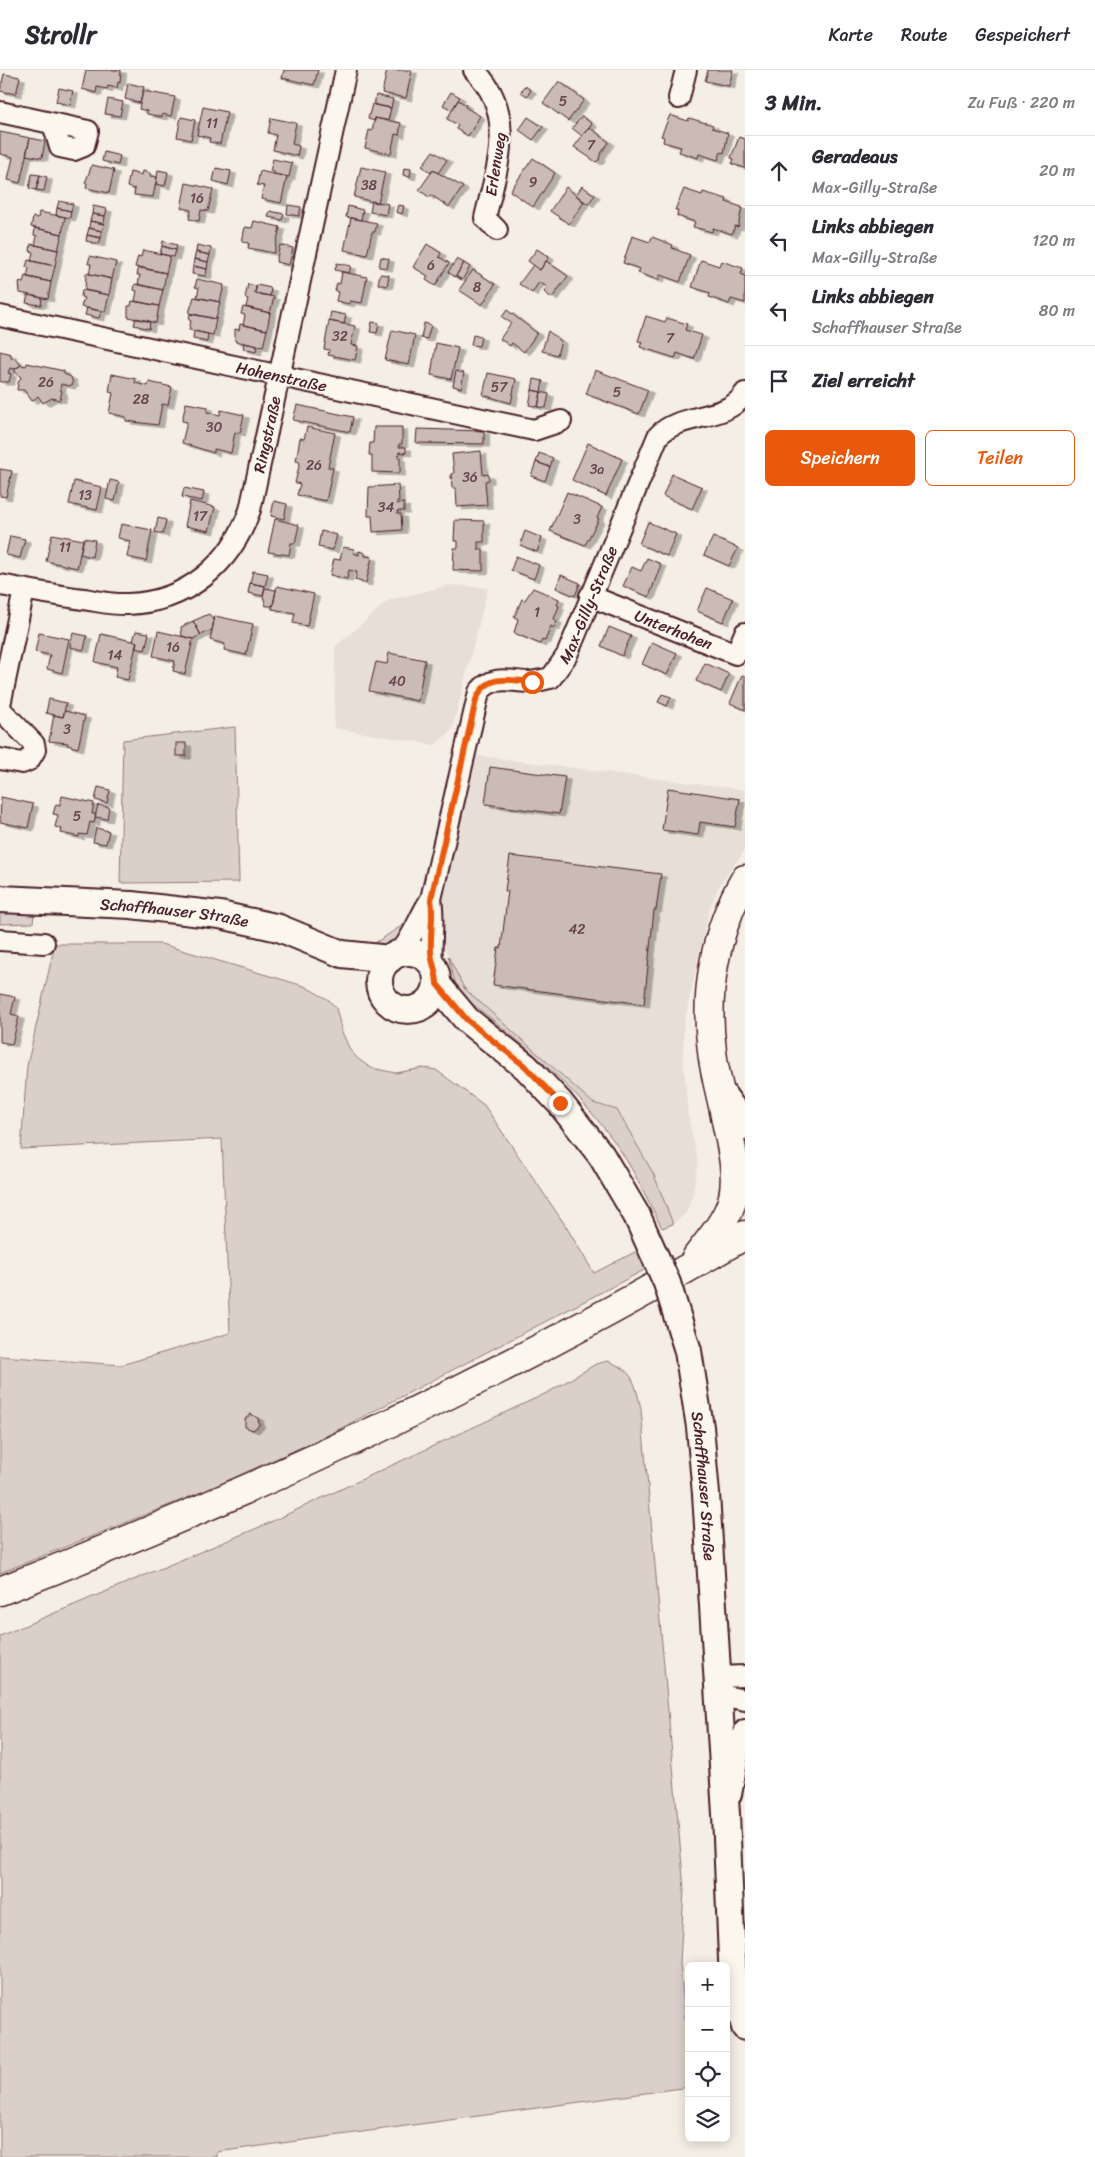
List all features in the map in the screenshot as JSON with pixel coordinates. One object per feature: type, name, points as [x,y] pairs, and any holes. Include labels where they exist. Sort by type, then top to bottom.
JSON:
[{"type":"highway","points":[[687,1268],[724,1220],[731,1204],[735,1182],[738,1160],[715,1071],[710,1031],[711,989],[716,952],[726,920],[745,879]]},
{"type":"highway","points":[[0,1591],[99,1552],[270,1478],[477,1379],[687,1268],[745,1235]]},
{"type":"main road","name":"Schaffhauser Straße","points":[[0,899],[131,904],[220,915],[279,928],[342,954],[379,984]]},
{"type":"main road","name":"Schaffhauser Straße","points":[[342,954],[394,956]]},
{"type":"main road","points":[[417,954],[434,974],[433,997],[423,1006],[408,1010],[394,1006],[382,996],[379,984],[382,968],[394,956],[417,954]]},
{"type":"main road","name":"Schaffhauser Straße","points":[[434,974],[467,1020],[526,1067],[560,1103],[601,1155],[637,1216],[667,1283],[688,1350],[702,1446],[726,1814],[733,1983],[745,2027]]},
{"type":"main road","name":"Schaffhauser Straße","points":[[423,1006],[467,1020]]},
{"type":"main road","points":[[720,1092],[745,1126]]},
{"type":"street","name":"Ringstraße","points":[[0,585],[115,604],[155,600],[176,594],[214,570],[239,538],[250,510],[346,70]]},
{"type":"street","name":"Erlenweg","points":[[474,70],[490,90],[501,119],[500,149],[485,218],[497,230]]},
{"type":"street","points":[[679,98],[686,70]]},
{"type":"street","points":[[0,112],[53,124]]},
{"type":"street","name":"Hohenstraße","points":[[0,316],[534,430],[561,421]]},
{"type":"street","name":"Max-Gilly-Straße","points":[[394,956],[409,943],[421,914],[431,899],[480,692],[485,685],[500,679],[532,682],[551,678],[567,654],[658,436],[665,428],[723,410],[736,403],[745,393]]},
{"type":"street","points":[[0,758],[22,763],[29,760],[34,750],[34,744],[0,707],[24,590]]},
{"type":"street","name":"Unterhohen","points":[[590,596],[736,654],[745,633]]},
{"type":"street","name":"Max-Gilly-Straße","points":[[431,899],[434,914],[431,947],[434,974]]},
{"type":"street","points":[[0,940],[44,942]]},
{"type":"street","points":[[718,1686],[745,1676]]},
{"type":"street","points":[[718,1686],[745,1700]]},
{"type":"street","points":[[726,1814],[745,1730]]},
{"type":"shaded area","points":[[451,585],[488,588],[452,730],[435,745],[334,728],[335,647],[389,600]]},
{"type":"shaded area","points":[[235,727],[239,882],[120,883],[123,740]]},
{"type":"shaded area","points":[[473,755],[745,790],[745,850],[719,886],[709,910],[684,1023],[683,1057],[688,1115],[698,1163],[693,1194],[686,1213],[673,1224],[654,1175],[617,1110],[593,1103],[464,988],[448,956],[441,937],[447,862]]},
{"type":"shaded area","points":[[0,913],[34,914],[33,923],[0,924]]},
{"type":"shaded area","points":[[411,920],[396,943],[380,947],[370,946]]},
{"type":"shaded area","points":[[55,944],[161,944],[304,986],[329,1000],[336,1008],[342,1032],[350,1050],[358,1059],[371,1068],[396,1073],[423,1068],[436,1070],[484,1105],[565,1225],[594,1273],[637,1251],[646,1269],[326,1436],[209,1489],[0,1573],[0,1356],[121,1365],[230,1333],[222,1139],[21,1149],[27,1066]]},
{"type":"shaded area","points":[[448,956],[464,988],[593,1103],[617,1110],[654,1175],[673,1224],[662,1228],[623,1154],[583,1103],[527,1048],[466,999],[456,986]]},
{"type":"shaded area","points":[[608,1361],[617,1365],[628,1374],[635,1385],[641,1409],[684,1889],[680,1963],[685,2017],[685,2088],[217,2152],[217,2157],[0,2157],[0,1636],[262,1526],[549,1392],[596,1364]]},
{"type":"building","points":[[86,70],[121,70],[120,83],[118,82],[117,88],[108,86],[107,89],[97,87],[96,93],[82,89]]},
{"type":"building","points":[[284,70],[318,70],[314,85],[282,78]]},
{"type":"building","points":[[387,70],[412,70],[406,98],[382,93]]},
{"type":"building","points":[[708,70],[733,70],[729,86],[705,81]]},
{"type":"building","points":[[4,74],[20,77],[16,94],[0,91]]},
{"type":"building","points":[[559,81],[584,100],[568,121],[543,103]]},
{"type":"building","points":[[128,83],[144,87],[140,103],[125,99]]},
{"type":"building","points":[[525,86],[531,90],[527,96],[521,92]]},
{"type":"building","points":[[59,88],[73,91],[70,105],[56,102]]},
{"type":"building","points":[[143,91],[175,97],[171,116],[162,114],[162,117],[147,114],[147,111],[139,109]]},
{"type":"building","points":[[451,92],[460,97],[452,110],[443,105]]},
{"type":"building","points":[[376,95],[393,99],[391,108],[374,105]]},
{"type":"building","points":[[108,99],[123,102],[120,116],[105,114]]},
{"type":"building","points":[[458,100],[466,105],[465,107],[480,116],[468,136],[456,129],[458,125],[447,119]]},
{"type":"building","points":[[372,104],[391,108],[388,121],[375,118],[375,121],[368,119]]},
{"type":"building","points":[[203,107],[227,112],[220,144],[209,142],[210,138],[197,135]]},
{"type":"building","points":[[670,115],[688,121],[689,118],[713,125],[712,128],[728,133],[724,153],[721,152],[718,160],[699,154],[698,158],[679,152],[681,147],[663,142],[664,137],[661,136]]},
{"type":"building","points":[[582,116],[592,124],[582,136],[572,128]]},
{"type":"building","points":[[181,117],[195,120],[191,140],[177,137]]},
{"type":"building","points":[[528,117],[543,127],[533,140],[519,130]]},
{"type":"building","points":[[271,118],[296,123],[292,144],[299,146],[297,156],[273,150],[276,135],[268,133]]},
{"type":"building","points":[[375,118],[401,123],[399,135],[395,134],[391,154],[365,148],[369,130],[372,131]]},
{"type":"building","points":[[589,127],[609,142],[596,162],[574,147]]},
{"type":"building","points":[[0,132],[30,138],[20,183],[8,180],[13,157],[0,154]]},
{"type":"building","points":[[739,137],[745,139],[745,168],[732,164],[734,159],[731,158]]},
{"type":"building","points":[[30,138],[45,141],[42,158],[26,155]]},
{"type":"building","points":[[433,151],[447,160],[438,173],[433,170],[431,173],[422,166]]},
{"type":"building","points":[[104,152],[120,156],[118,165],[102,161]]},
{"type":"building","points":[[533,158],[555,173],[533,207],[510,191]]},
{"type":"building","points":[[273,159],[292,163],[289,177],[274,174],[274,172],[270,171]]},
{"type":"building","points":[[92,165],[114,170],[109,193],[86,188],[87,183],[85,183]]},
{"type":"building","points":[[361,167],[385,172],[378,203],[354,197]]},
{"type":"building","points":[[216,168],[231,171],[228,185],[213,181]]},
{"type":"building","points":[[404,168],[411,169],[410,177],[403,175]]},
{"type":"building","points":[[158,170],[168,172],[165,186],[156,184]]},
{"type":"building","points":[[433,170],[463,187],[449,207],[431,195],[429,197],[419,190]]},
{"type":"building","points":[[143,171],[150,173],[150,176],[157,177],[153,197],[134,195],[135,189],[127,187],[130,172],[142,175]]},
{"type":"building","points":[[260,171],[287,177],[281,203],[261,199],[264,186],[257,185]]},
{"type":"building","points":[[32,174],[40,175],[36,190],[29,188]]},
{"type":"building","points":[[40,175],[47,177],[44,191],[36,190]]},
{"type":"building","points":[[186,183],[213,189],[208,211],[201,210],[199,221],[189,219],[191,210],[181,208]]},
{"type":"building","points":[[582,186],[595,195],[588,204],[576,195]]},
{"type":"building","points":[[566,187],[584,202],[569,224],[550,211]]},
{"type":"building","points":[[684,189],[702,195],[703,192],[727,199],[726,202],[742,207],[738,227],[735,226],[732,234],[713,228],[712,232],[693,227],[695,222],[677,216],[678,210],[675,210]]},
{"type":"building","points":[[59,201],[73,204],[71,211],[57,208]]},
{"type":"building","points":[[372,201],[388,204],[386,215],[370,212]]},
{"type":"building","points":[[288,205],[301,207],[299,216],[287,214]]},
{"type":"building","points":[[398,205],[404,206],[402,214],[396,212]]},
{"type":"building","points":[[93,206],[107,209],[105,216],[92,214]]},
{"type":"building","points":[[348,206],[363,210],[361,220],[346,217]]},
{"type":"building","points":[[57,208],[71,211],[70,218],[56,215]]},
{"type":"building","points":[[270,211],[284,214],[282,220],[268,217]]},
{"type":"building","points":[[39,212],[65,217],[62,234],[31,227],[33,217],[38,218]]},
{"type":"building","points":[[92,214],[105,216],[104,224],[90,221]]},
{"type":"building","points":[[351,218],[377,223],[375,232],[372,232],[367,255],[344,250]]},
{"type":"building","points":[[90,221],[104,224],[102,231],[89,228]]},
{"type":"building","points":[[254,221],[280,227],[274,253],[248,248],[249,243],[242,242],[245,227],[252,228]]},
{"type":"building","points":[[35,228],[62,234],[58,250],[35,245],[37,236],[34,235]]},
{"type":"building","points":[[89,228],[102,231],[101,238],[87,235]]},
{"type":"building","points":[[87,235],[101,238],[99,244],[86,241]]},
{"type":"building","points":[[632,236],[650,242],[652,237],[673,245],[672,248],[690,255],[680,282],[660,275],[658,280],[638,273],[640,269],[623,263]]},
{"type":"building","points":[[163,241],[177,245],[176,250],[162,246]]},
{"type":"building","points":[[31,244],[58,250],[55,266],[31,261],[33,252],[30,251]]},
{"type":"building","points":[[427,244],[441,253],[439,257],[449,263],[435,286],[426,280],[428,276],[413,267]]},
{"type":"building","points":[[197,245],[211,248],[210,255],[196,252]]},
{"type":"building","points":[[280,245],[293,248],[289,265],[276,262]]},
{"type":"building","points":[[162,246],[176,250],[174,257],[160,254]]},
{"type":"building","points":[[537,249],[549,257],[540,270],[528,261]]},
{"type":"building","points":[[143,250],[170,256],[166,273],[135,267],[138,256],[141,257]]},
{"type":"building","points":[[196,252],[210,255],[208,262],[194,259]]},
{"type":"building","points":[[90,256],[116,262],[112,279],[89,274],[91,264],[88,264]]},
{"type":"building","points":[[381,257],[389,259],[387,268],[379,267]]},
{"type":"building","points":[[194,259],[208,262],[207,269],[193,266]]},
{"type":"building","points":[[457,259],[464,263],[455,277],[448,272]]},
{"type":"building","points":[[28,260],[55,266],[51,282],[27,277],[29,268],[26,267]]},
{"type":"building","points":[[701,260],[719,266],[721,261],[743,268],[741,274],[745,276],[745,303],[731,299],[729,304],[709,297],[710,293],[692,287]]},
{"type":"building","points":[[546,261],[568,276],[552,298],[544,292],[547,287],[539,282],[532,293],[519,284],[533,265],[540,270]]},
{"type":"building","points":[[337,263],[351,266],[349,273],[335,270]]},
{"type":"building","points":[[464,263],[470,267],[462,280],[456,276]]},
{"type":"building","points":[[193,266],[207,269],[206,276],[192,274]]},
{"type":"building","points":[[139,267],[166,273],[163,290],[138,284],[140,275],[137,275]]},
{"type":"building","points":[[473,270],[495,284],[482,305],[459,290]]},
{"type":"building","points":[[342,272],[367,277],[362,303],[350,301],[349,304],[336,301],[338,292],[335,291],[337,283],[340,284]]},
{"type":"building","points":[[86,273],[112,279],[109,295],[85,290]]},
{"type":"building","points":[[380,274],[389,275],[387,286],[378,284]]},
{"type":"building","points":[[25,276],[51,282],[48,299],[20,293],[19,282],[23,283]]},
{"type":"building","points":[[197,279],[224,285],[220,302],[197,297],[199,288],[195,287]]},
{"type":"building","points":[[135,284],[163,290],[159,306],[135,301],[137,291],[134,290]]},
{"type":"building","points":[[248,284],[256,286],[255,293],[274,297],[270,313],[246,307],[248,299],[245,298]]},
{"type":"building","points":[[257,285],[271,288],[270,296],[255,293]]},
{"type":"building","points":[[82,290],[109,295],[105,312],[81,307],[84,298],[81,297]]},
{"type":"building","points":[[28,295],[42,298],[41,305],[26,303]]},
{"type":"building","points":[[194,297],[220,302],[216,319],[189,313]]},
{"type":"building","points":[[132,301],[159,306],[156,323],[128,317],[128,306],[131,306]]},
{"type":"building","points":[[243,307],[270,313],[267,330],[243,325],[245,315],[241,314]]},
{"type":"building","points":[[87,308],[101,311],[99,318],[85,315]]},
{"type":"building","points":[[507,310],[537,333],[524,352],[512,343],[510,346],[500,339],[511,323],[502,317]]},
{"type":"building","points":[[331,312],[346,315],[344,324],[329,321]]},
{"type":"building","points":[[190,314],[216,319],[213,335],[189,330]]},
{"type":"building","points":[[646,316],[665,322],[667,318],[687,324],[685,330],[702,335],[694,359],[677,353],[675,358],[640,347],[642,342],[638,341]]},
{"type":"building","points":[[136,318],[150,321],[149,329],[134,325]]},
{"type":"building","points":[[329,321],[355,326],[351,345],[358,346],[355,360],[328,355],[329,350],[324,349]]},
{"type":"building","points":[[372,322],[379,323],[377,333],[370,332]]},
{"type":"building","points":[[424,323],[431,325],[427,339],[421,338]]},
{"type":"building","points":[[240,324],[267,330],[263,347],[235,341],[235,329],[239,330]]},
{"type":"building","points":[[392,330],[415,335],[409,365],[385,360]]},
{"type":"building","points":[[194,331],[208,334],[207,342],[193,339]]},
{"type":"building","points":[[548,331],[561,341],[557,355],[542,351]]},
{"type":"building","points":[[473,335],[481,337],[479,346],[471,345]]},
{"type":"building","points":[[244,343],[257,346],[256,352],[243,349]]},
{"type":"building","points":[[436,343],[458,348],[451,379],[431,375]]},
{"type":"building","points":[[0,351],[11,354],[11,358],[16,359],[21,365],[15,369],[10,368],[8,373],[11,374],[9,382],[0,382]]},
{"type":"building","points":[[27,363],[64,371],[64,374],[71,377],[73,384],[69,386],[61,384],[60,400],[52,398],[43,403],[38,396],[32,401],[24,390],[17,390],[21,377],[15,372],[15,369],[21,365],[26,366]]},
{"type":"building","points":[[595,370],[648,390],[639,414],[586,394]]},
{"type":"building","points":[[456,371],[464,373],[461,388],[453,386]]},
{"type":"building","points":[[488,373],[516,379],[511,403],[483,395]]},
{"type":"building","points":[[112,374],[136,379],[135,383],[148,386],[149,382],[172,387],[168,405],[162,404],[158,425],[126,421],[126,417],[109,413],[113,393],[109,392]]},
{"type":"building","points":[[534,379],[543,381],[541,392],[532,390]]},
{"type":"building","points":[[532,390],[541,392],[538,407],[529,405]]},
{"type":"building","points":[[541,392],[549,394],[546,408],[538,407]]},
{"type":"building","points":[[186,403],[208,407],[207,412],[220,415],[221,410],[244,415],[240,433],[235,432],[231,453],[214,449],[214,453],[182,443],[187,422],[182,421]]},
{"type":"building","points":[[297,405],[353,417],[350,432],[293,420]]},
{"type":"building","points":[[307,427],[335,433],[328,467],[333,468],[326,501],[297,495],[300,484],[295,483],[300,462],[296,461],[300,438],[304,439]]},
{"type":"building","points":[[374,427],[402,427],[402,444],[399,444],[399,447],[406,447],[406,453],[399,452],[400,473],[372,472],[372,455],[369,455],[370,443],[373,443]]},
{"type":"building","points":[[417,429],[484,431],[484,444],[416,443]]},
{"type":"building","points":[[588,443],[622,459],[606,496],[572,480]]},
{"type":"building","points":[[481,451],[483,475],[488,474],[489,480],[485,481],[487,505],[457,507],[456,488],[452,488],[451,474],[454,473],[452,454]]},
{"type":"building","points":[[539,453],[553,458],[550,467],[536,462]]},
{"type":"building","points":[[536,462],[550,467],[545,481],[531,476]]},
{"type":"building","points":[[0,469],[12,471],[6,497],[0,496]]},
{"type":"building","points":[[672,474],[702,487],[692,509],[663,496]]},
{"type":"building","points":[[110,480],[119,482],[115,501],[106,499]]},
{"type":"building","points":[[74,481],[102,487],[97,510],[69,504]]},
{"type":"building","points":[[398,485],[399,501],[397,501],[397,504],[404,503],[404,511],[397,511],[398,514],[401,514],[402,530],[373,532],[372,516],[368,516],[369,487]]},
{"type":"building","points":[[184,488],[204,492],[202,501],[182,497]]},
{"type":"building","points":[[567,492],[602,507],[597,518],[599,519],[585,545],[550,531]]},
{"type":"building","points":[[190,501],[215,507],[209,531],[185,526]]},
{"type":"building","points":[[274,501],[287,504],[284,519],[271,516]]},
{"type":"building","points":[[158,518],[166,520],[163,534],[155,532]]},
{"type":"building","points":[[275,519],[299,525],[295,543],[291,543],[289,555],[268,552]]},
{"type":"building","points":[[455,520],[484,521],[484,542],[478,542],[478,549],[483,549],[483,571],[453,570],[454,548],[458,548],[458,541],[454,541]]},
{"type":"building","points":[[648,522],[676,534],[667,556],[639,544]]},
{"type":"building","points":[[121,524],[152,530],[146,561],[127,557],[130,541],[118,538]]},
{"type":"building","points":[[321,531],[337,535],[333,550],[318,547]]},
{"type":"building","points":[[525,531],[542,538],[537,552],[520,545]]},
{"type":"building","points":[[52,534],[83,540],[77,568],[46,561]]},
{"type":"building","points":[[10,536],[25,539],[20,558],[6,555]]},
{"type":"building","points":[[713,537],[738,548],[729,566],[704,555]]},
{"type":"building","points":[[84,538],[95,540],[92,557],[80,554]]},
{"type":"building","points":[[343,547],[354,549],[353,553],[359,555],[359,551],[365,553],[365,556],[372,557],[366,583],[355,580],[357,572],[349,570],[347,579],[330,575],[334,559],[340,560]]},
{"type":"building","points":[[516,556],[539,565],[534,579],[511,570]]},
{"type":"building","points":[[647,558],[661,564],[649,597],[623,586],[632,567],[641,571]]},
{"type":"building","points":[[253,571],[268,574],[265,586],[250,583]]},
{"type":"building","points":[[561,575],[580,583],[575,596],[556,588]]},
{"type":"building","points":[[250,583],[265,586],[263,596],[248,593]]},
{"type":"building","points":[[277,586],[314,594],[307,626],[293,623],[295,613],[272,609]]},
{"type":"building","points":[[265,588],[276,590],[273,606],[266,606],[263,596]]},
{"type":"building","points":[[533,588],[559,599],[557,605],[559,606],[554,619],[557,621],[554,628],[551,626],[545,641],[542,640],[540,644],[514,633],[518,619],[514,617],[522,599],[525,600]]},
{"type":"building","points":[[707,588],[733,599],[723,622],[697,611]]},
{"type":"building","points":[[209,614],[214,620],[212,630],[201,635],[193,621]]},
{"type":"building","points":[[215,616],[253,624],[246,655],[224,650],[225,644],[210,640]]},
{"type":"building","points":[[193,621],[201,635],[193,639],[182,636],[181,627]]},
{"type":"building","points":[[609,627],[631,636],[622,656],[601,646]]},
{"type":"building","points":[[136,631],[149,633],[145,650],[135,648],[137,642],[133,641]]},
{"type":"building","points":[[158,631],[193,639],[185,674],[173,671],[175,661],[153,656]]},
{"type":"building","points":[[39,633],[69,639],[62,673],[47,669],[50,655],[35,652]]},
{"type":"building","points":[[73,633],[87,636],[84,650],[70,647]]},
{"type":"building","points":[[101,634],[137,642],[128,680],[115,677],[117,667],[95,662]]},
{"type":"building","points":[[652,642],[677,653],[667,675],[642,664]]},
{"type":"building","points":[[389,653],[425,660],[418,701],[369,691],[376,662],[387,664]]},
{"type":"building","points":[[705,663],[729,674],[721,692],[696,681]]},
{"type":"building","points":[[742,675],[745,676],[745,710],[730,703]]},
{"type":"building","points":[[662,694],[671,697],[667,706],[658,702]]},
{"type":"building","points":[[49,699],[66,703],[63,717],[46,713]]},
{"type":"building","points":[[65,711],[85,716],[78,748],[67,745],[68,743],[49,741],[54,715],[63,717]]},
{"type":"building","points":[[176,743],[186,743],[186,756],[176,756]]},
{"type":"building","points":[[490,767],[565,777],[559,814],[485,804]]},
{"type":"building","points":[[98,787],[110,790],[107,803],[95,800]]},
{"type":"building","points":[[668,788],[740,799],[735,827],[700,822],[698,835],[662,830]]},
{"type":"building","points":[[62,796],[94,803],[92,814],[96,814],[94,823],[90,822],[87,835],[79,834],[79,837],[61,833],[62,829],[55,827],[58,815],[53,814],[56,804],[60,805]]},
{"type":"building","points":[[1,797],[33,804],[28,828],[0,822]]},
{"type":"building","points":[[98,805],[109,807],[107,819],[95,817]]},
{"type":"building","points":[[96,828],[109,831],[106,844],[93,842]]},
{"type":"building","points":[[510,856],[661,874],[656,910],[654,910],[644,1004],[493,985],[498,948],[501,948],[508,891],[505,891]]},
{"type":"building","points":[[0,994],[15,997],[11,1014],[19,1016],[12,1044],[0,1042]]},
{"type":"building","points":[[251,1414],[258,1418],[259,1425],[253,1430],[245,1427],[245,1419]]},
{"type":"route","points":[[532,682],[500,679],[493,681],[485,685],[476,700],[431,899],[434,914],[431,947],[432,964],[437,977],[437,984],[467,1020],[526,1067],[560,1103]]}]
